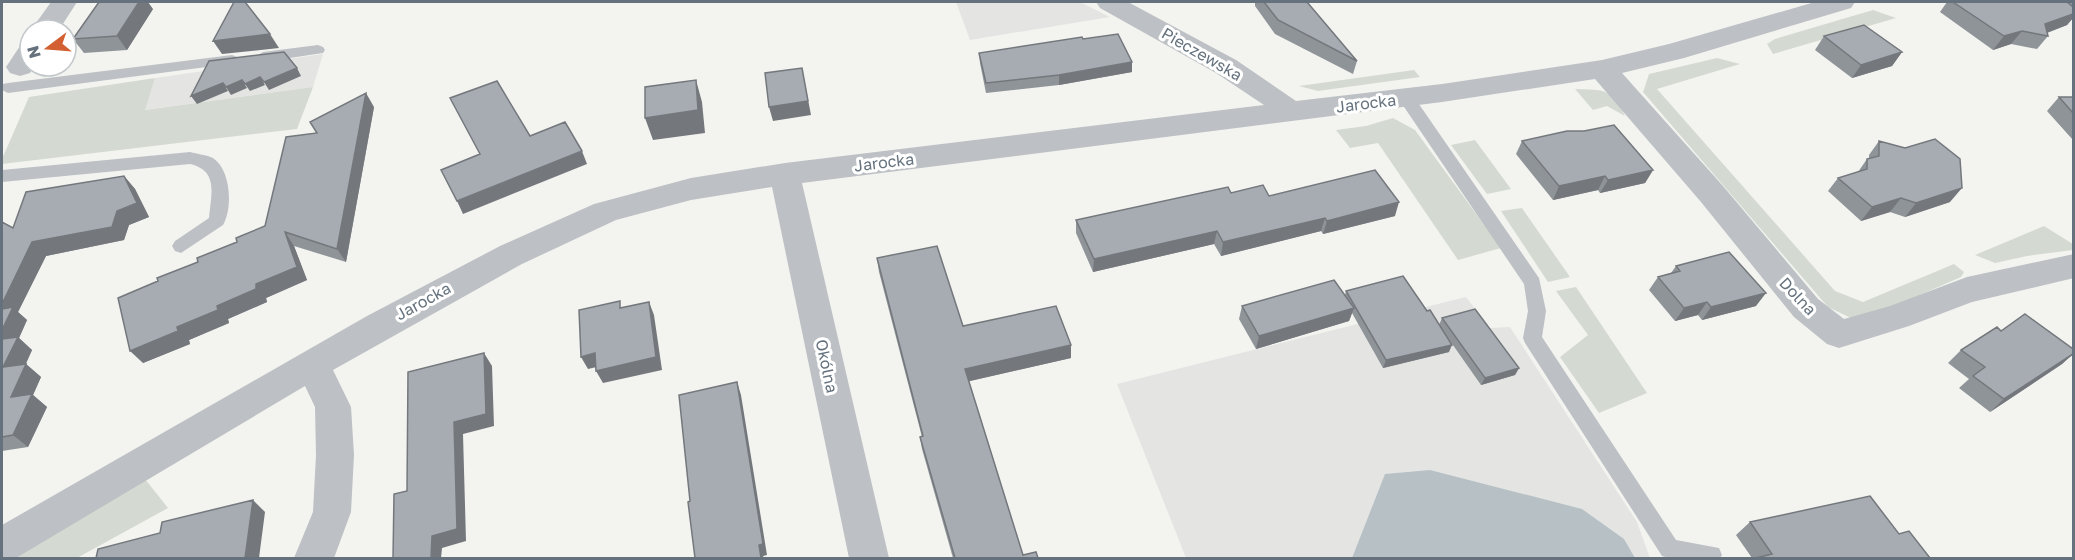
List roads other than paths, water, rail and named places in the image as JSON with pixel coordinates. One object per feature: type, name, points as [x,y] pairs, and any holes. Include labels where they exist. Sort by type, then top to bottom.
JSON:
[{"type":"street","points":[[53,18],[64,2]]},
{"type":"street","name":"Pieczewska","points":[[1109,2],[1202,53],[1273,97],[1291,112]]},
{"type":"street","name":"Jarocka","points":[[2,545],[452,285],[579,223],[652,198],[691,189],[785,174],[1406,98],[1602,69],[1674,52],[1842,2]]},
{"type":"street","name":"Dolna","points":[[1602,69],[1712,194],[1806,308],[1839,334],[1897,317],[1967,290],[2073,266]]},
{"type":"street","name":"Okólna","points":[[785,174],[869,558]]},
{"type":"street","points":[[313,365],[333,406],[334,454],[332,512],[314,558]]},
{"type":"lane","points":[[15,76],[318,50]]},
{"type":"lane","points":[[1406,98],[1533,283],[1537,311],[1532,338],[1670,549],[1711,555]]},
{"type":"lane","points":[[2,176],[190,158],[207,162],[219,172],[220,193],[217,220],[181,246]]}]
